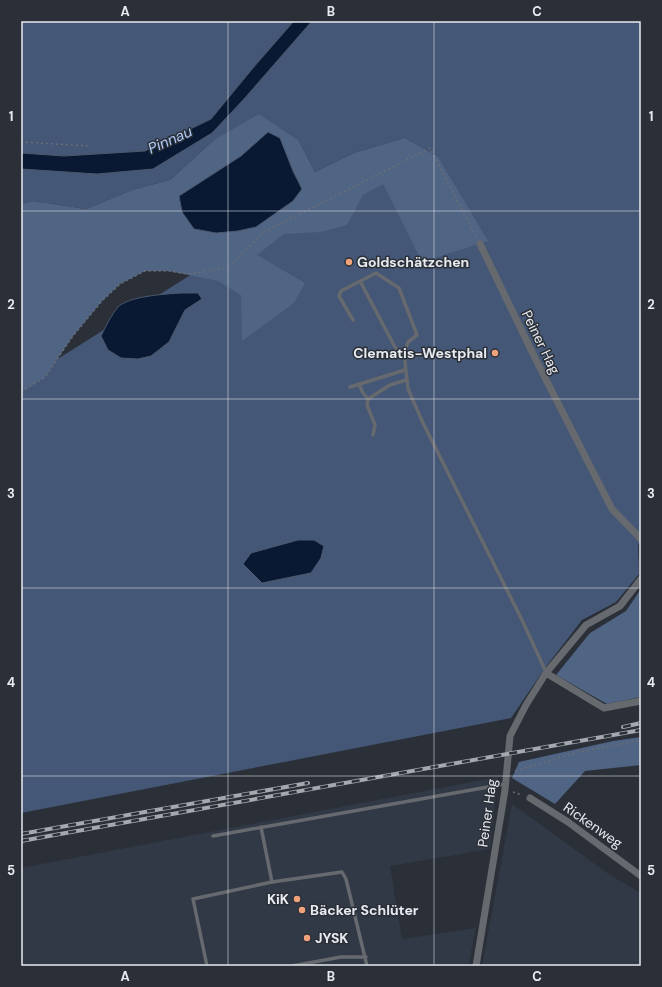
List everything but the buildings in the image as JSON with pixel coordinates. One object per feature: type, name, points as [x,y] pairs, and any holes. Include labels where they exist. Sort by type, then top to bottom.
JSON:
[{"type":"street","name":"Peiner Hag","points":[[480,244],[536,360],[612,509],[641,539]]},
{"type":"street","name":"Peiner Hag","points":[[476,966],[505,787],[510,736],[526,705],[546,673],[586,625],[620,606],[641,579]]},
{"type":"street","points":[[546,673],[604,708],[641,701]]},
{"type":"street","name":"Rickenweg","points":[[530,798],[568,822],[641,876]]},
{"type":"lane","points":[[354,320],[338,296],[341,291],[376,272],[399,288],[416,335],[408,342],[404,353],[408,389],[423,423],[522,620],[546,673]]},
{"type":"lane","points":[[360,281],[396,348],[404,353]]},
{"type":"lane","points":[[350,387],[405,370]]},
{"type":"lane","points":[[373,435],[375,425],[367,405],[368,399],[390,385],[406,380]]},
{"type":"lane","points":[[359,384],[363,393],[368,399]]},
{"type":"lane","points":[[213,836],[505,787]]},
{"type":"lane","points":[[261,827],[272,882]]},
{"type":"lane","points":[[207,966],[192,899],[272,882],[342,872],[346,879],[367,966]]},
{"type":"lane","points":[[292,966],[341,957],[366,957]]},
{"type":"path","points":[[21,142],[90,146]]},
{"type":"path","points":[[21,392],[45,377],[74,336],[102,301],[120,284],[145,271],[169,271],[189,274],[226,268],[264,232],[430,148],[480,244]]},
{"type":"path","points":[[506,774],[578,752],[641,740]]},
{"type":"path","points":[[505,787],[530,798]]},
{"type":"shaded area","points":[[21,21],[294,21],[211,119],[145,151],[64,156],[21,153]]},
{"type":"shaded area","points":[[312,21],[641,21],[641,541],[638,545],[639,574],[616,602],[582,620],[545,668],[511,718],[21,813],[21,379],[23,381],[399,143],[404,138],[354,153],[315,172],[299,141],[214,140],[170,180],[132,190],[86,209],[33,201],[21,204],[21,169],[97,174],[153,169],[244,99]]},
{"type":"shaded area","points":[[259,114],[299,141],[315,172],[354,153],[404,138],[438,157],[488,241],[422,262],[383,184],[363,195],[347,225],[321,232],[284,234],[257,255],[305,283],[294,303],[242,341],[241,295],[218,281],[169,271],[145,271],[120,284],[102,301],[73,336],[45,377],[21,392],[21,204],[33,201],[86,209],[132,190],[170,180],[214,140]]},
{"type":"shaded area","points":[[641,589],[641,697],[607,704],[556,675],[590,633],[626,611]]},
{"type":"shaded area","points":[[641,737],[641,765],[585,771],[555,804],[512,778],[519,762],[613,741]]},
{"type":"shaded area","points":[[498,777],[490,849],[390,866],[402,939],[476,928],[468,966],[21,966],[21,868]]},
{"type":"shaded area","points":[[512,804],[610,875],[641,893],[641,966],[482,966]]},
{"type":"water","name":"Pinnau","points":[[294,21],[312,21],[244,99],[212,133],[153,169],[97,174],[21,169],[21,153],[64,156],[145,151],[211,119]]},
{"type":"water","points":[[268,132],[280,138],[302,189],[293,201],[256,227],[238,231],[216,233],[194,229],[182,212],[179,196],[241,156]]},
{"type":"water","points":[[181,293],[198,293],[202,299],[185,310],[169,342],[151,356],[138,359],[121,358],[108,350],[101,336],[111,317],[123,303],[139,298]]},
{"type":"water","points":[[298,540],[314,540],[324,546],[321,558],[311,573],[262,583],[243,564],[251,553]]},
{"type":"railway","points":[[623,727],[641,723]]},
{"type":"railway","points":[[21,841],[641,730]]},
{"type":"railway","points":[[21,834],[308,783]]},
{"type":"place","name":"Goldschätzchen","points":[[349,262]]},
{"type":"place","name":"Clematis-Westphal","points":[[495,353]]},
{"type":"place","name":"KiK","points":[[297,899]]},
{"type":"place","name":"Bäcker Schlüter","points":[[302,910]]},
{"type":"place","name":"JYSK","points":[[307,938]]}]
